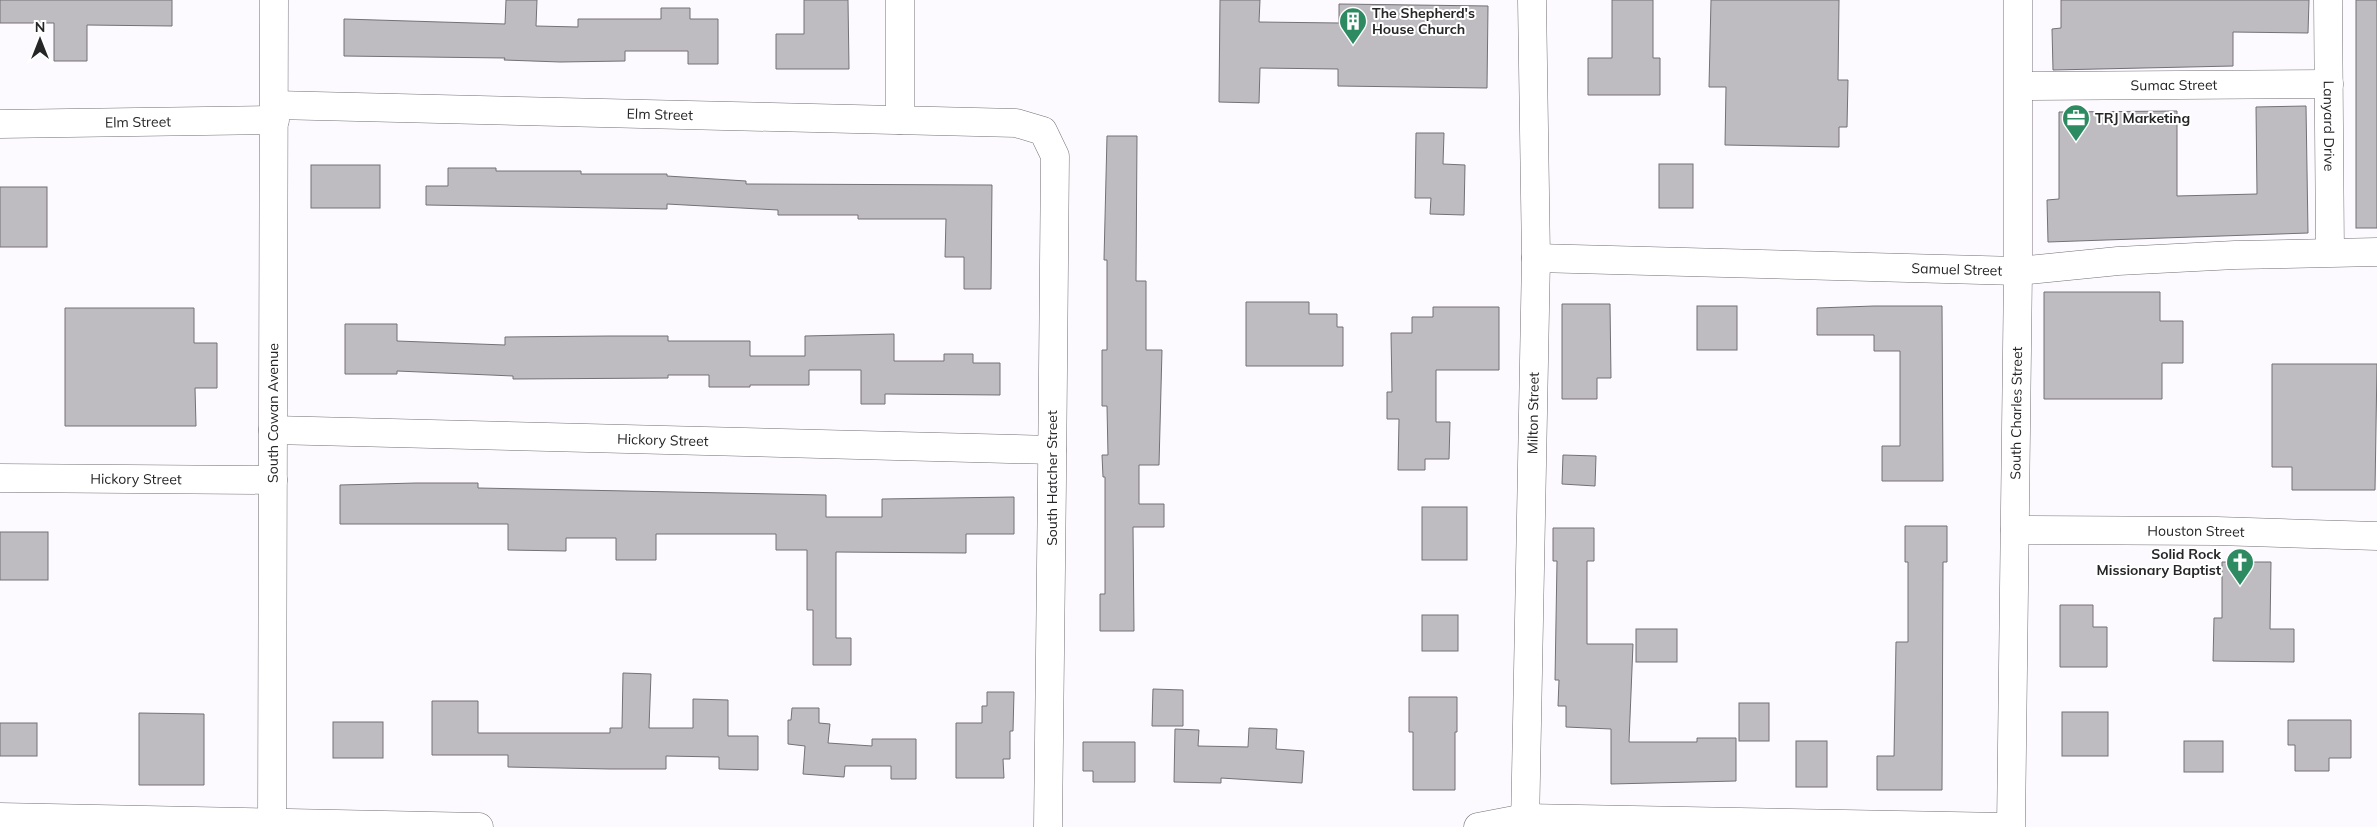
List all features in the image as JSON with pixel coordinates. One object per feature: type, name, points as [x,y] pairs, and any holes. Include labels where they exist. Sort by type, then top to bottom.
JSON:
[{"type":"street","name":"South Cowan Avenue","points":[[272,825],[274,0]]},
{"type":"street","points":[[900,0],[900,120]]},
{"type":"street","name":"Milton Street","points":[[1525,823],[1536,258],[1532,0]]},
{"type":"street","name":"South Charles Street","points":[[2011,827],[2018,271],[2018,0]]},
{"type":"street","name":"Lanyard Drive","points":[[2328,0],[2330,252]]},
{"type":"street","name":"Sumac Street","points":[[2019,86],[2329,84]]},
{"type":"street","name":"Elm Street","points":[[0,124],[274,112],[900,120],[1016,123],[1043,131]]},
{"type":"street","name":"South Hatcher Street","points":[[1043,131],[1055,156],[1053,509],[1048,827]]},
{"type":"street","name":"Samuel Street","points":[[1536,258],[2018,271],[2118,261],[2330,252],[2377,252]]},
{"type":"street","name":"Hickory Street","points":[[273,430],[1052,450]]},
{"type":"street","name":"Hickory Street","points":[[0,478],[273,480]]},
{"type":"street","name":"Houston Street","points":[[2015,530],[2217,531],[2377,536]]},
{"type":"street","points":[[0,817],[272,825],[479,827]]},
{"type":"street","points":[[1478,827],[1525,823],[2004,827]]},
{"type":"building","points":[[0,0],[172,0],[172,26],[87,25],[87,61],[54,61],[54,23],[0,23]]},
{"type":"building","points":[[506,0],[537,0],[536,26],[578,27],[578,19],[661,19],[661,8],[690,8],[690,19],[718,19],[718,64],[688,64],[688,51],[625,51],[625,61],[560,62],[504,60],[505,58],[344,56],[344,19],[505,24]]},
{"type":"building","points":[[804,0],[848,0],[849,69],[776,69],[776,34],[804,34]]},
{"type":"building","name":"The Shepherd's House Church","points":[[1220,0],[1260,0],[1259,22],[1339,23],[1339,4],[1488,6],[1487,88],[1338,86],[1338,69],[1260,68],[1259,103],[1219,102]]},
{"type":"building","points":[[1612,0],[1653,0],[1653,58],[1660,58],[1660,95],[1588,95],[1588,58],[1612,58]]},
{"type":"building","points":[[1711,0],[1839,0],[1838,80],[1848,80],[1847,127],[1839,127],[1839,147],[1725,145],[1726,87],[1709,87]]},
{"type":"building","points":[[2061,0],[2309,0],[2308,33],[2233,32],[2233,66],[2053,70],[2052,29],[2061,28]]},
{"type":"building","points":[[2356,0],[2377,0],[2377,228],[2356,228]]},
{"type":"building","points":[[2306,106],[2308,233],[2048,242],[2047,200],[2059,199],[2059,112],[2177,111],[2177,196],[2257,194],[2256,107]]},
{"type":"building","points":[[1416,133],[1444,133],[1443,164],[1465,165],[1464,215],[1430,214],[1431,198],[1415,198]]},
{"type":"building","points":[[1107,136],[1137,136],[1136,281],[1146,281],[1146,350],[1162,350],[1159,465],[1139,465],[1139,504],[1164,504],[1164,527],[1133,527],[1134,631],[1100,631],[1100,594],[1105,594],[1105,477],[1103,477],[1102,455],[1108,455],[1107,406],[1102,406],[1102,350],[1107,350],[1107,260],[1104,260]]},
{"type":"building","points":[[1659,164],[1693,164],[1693,208],[1659,208]]},
{"type":"building","points":[[311,165],[380,165],[380,208],[311,208]]},
{"type":"building","points":[[448,168],[496,168],[496,171],[581,171],[581,174],[667,174],[667,176],[746,181],[746,184],[992,185],[991,289],[964,289],[964,257],[945,257],[946,219],[858,219],[858,215],[778,215],[778,210],[667,204],[667,209],[426,205],[426,186],[448,186]]},
{"type":"building","points":[[0,187],[47,187],[47,247],[0,247]]},
{"type":"building","points":[[2044,292],[2160,292],[2160,321],[2183,321],[2183,363],[2162,363],[2162,399],[2044,399]]},
{"type":"building","points":[[1246,302],[1309,302],[1309,314],[1337,314],[1337,327],[1343,327],[1343,366],[1246,366]]},
{"type":"building","points":[[1562,304],[1610,304],[1611,378],[1597,378],[1597,399],[1562,399]]},
{"type":"building","points":[[1697,306],[1737,306],[1737,350],[1697,350]]},
{"type":"building","points":[[1942,306],[1943,481],[1882,481],[1882,446],[1900,446],[1900,351],[1874,351],[1874,335],[1817,335],[1817,308]]},
{"type":"building","points":[[1433,307],[1499,307],[1499,370],[1436,370],[1436,422],[1450,422],[1449,459],[1425,459],[1425,470],[1398,470],[1399,419],[1387,419],[1387,392],[1392,392],[1391,333],[1412,333],[1412,317],[1433,317]]},
{"type":"building","points":[[65,308],[194,308],[194,343],[217,343],[217,388],[195,388],[196,426],[65,426]]},
{"type":"building","points":[[345,324],[397,324],[397,341],[505,345],[505,337],[668,336],[668,341],[750,341],[750,356],[805,356],[805,336],[894,334],[894,361],[944,361],[944,354],[973,354],[973,363],[1000,363],[1000,395],[885,394],[885,404],[861,404],[861,370],[809,370],[809,385],[750,385],[750,387],[709,387],[709,375],[668,375],[668,378],[513,379],[513,376],[397,371],[397,374],[345,374]]},
{"type":"building","points":[[2272,364],[2377,364],[2375,490],[2292,490],[2292,467],[2272,467]]},
{"type":"building","points":[[1563,455],[1596,456],[1595,486],[1562,484]]},
{"type":"building","points":[[478,483],[478,488],[826,495],[826,517],[882,517],[882,499],[1014,497],[1014,534],[966,534],[966,553],[836,552],[836,638],[851,638],[851,665],[813,665],[813,610],[807,610],[807,550],[776,550],[776,534],[656,534],[656,560],[616,560],[616,538],[566,538],[566,551],[508,550],[508,524],[340,524],[340,485]]},
{"type":"building","points":[[1422,507],[1467,507],[1467,560],[1422,560]]},
{"type":"building","points":[[1905,526],[1947,526],[1947,562],[1943,562],[1942,790],[1877,790],[1877,756],[1894,756],[1896,642],[1908,642],[1908,562],[1905,562]]},
{"type":"building","points":[[1553,528],[1594,528],[1594,561],[1587,561],[1587,644],[1633,644],[1629,742],[1697,742],[1697,738],[1736,738],[1736,781],[1611,784],[1611,729],[1566,727],[1566,706],[1558,706],[1559,680],[1555,680],[1557,561],[1553,561]]},
{"type":"building","points":[[0,532],[48,532],[48,580],[0,580]]},
{"type":"building","points":[[2222,562],[2271,562],[2270,629],[2294,629],[2294,662],[2213,661],[2214,618],[2222,618]]},
{"type":"building","points":[[2060,605],[2093,605],[2093,627],[2107,627],[2107,667],[2060,667]]},
{"type":"building","points":[[1422,615],[1458,615],[1458,651],[1422,651]]},
{"type":"building","points":[[1636,629],[1677,629],[1677,662],[1636,662]]},
{"type":"building","points":[[623,673],[651,674],[649,728],[693,728],[693,699],[728,700],[728,736],[758,736],[758,770],[719,769],[719,757],[666,756],[666,769],[610,769],[508,767],[508,755],[432,755],[432,701],[478,701],[478,733],[610,733],[610,728],[622,728]]},
{"type":"building","points":[[1153,689],[1183,690],[1183,726],[1152,726]]},
{"type":"building","points":[[987,692],[1014,692],[1013,731],[1010,731],[1010,759],[1003,759],[1004,778],[956,778],[956,723],[982,723],[982,706],[987,706]]},
{"type":"building","points":[[1409,697],[1457,697],[1455,790],[1413,790],[1413,732],[1409,732]]},
{"type":"building","points":[[1739,703],[1769,703],[1769,741],[1739,741]]},
{"type":"building","points":[[792,708],[819,708],[819,723],[830,724],[828,743],[872,746],[872,739],[916,739],[916,779],[891,779],[891,766],[845,766],[844,777],[803,774],[805,746],[788,744],[788,720],[791,720]]},
{"type":"building","points":[[2062,712],[2108,712],[2108,756],[2062,756]]},
{"type":"building","points":[[139,713],[204,714],[204,785],[139,785]]},
{"type":"building","points":[[2288,720],[2351,720],[2351,758],[2329,758],[2329,771],[2295,771],[2295,745],[2288,745]]},
{"type":"building","points":[[333,722],[383,722],[383,758],[333,758]]},
{"type":"building","points":[[0,723],[37,723],[37,756],[0,756]]},
{"type":"building","points":[[1249,728],[1277,729],[1276,749],[1304,751],[1302,783],[1221,778],[1221,783],[1174,782],[1175,729],[1199,730],[1198,746],[1248,747]]},
{"type":"building","points":[[1796,741],[1827,741],[1827,787],[1796,787]]},
{"type":"building","points":[[2184,741],[2223,741],[2223,772],[2184,772]]},
{"type":"building","points":[[1083,742],[1135,742],[1135,782],[1093,782],[1093,771],[1083,771]]},
{"type":"place","name":"The Shepherd's House Church","points":[[1353,45]]},
{"type":"place","name":"TRJ Marketing","points":[[2076,142]]},
{"type":"place","name":"Solid Rock Missionary Baptist","points":[[2240,586]]}]
